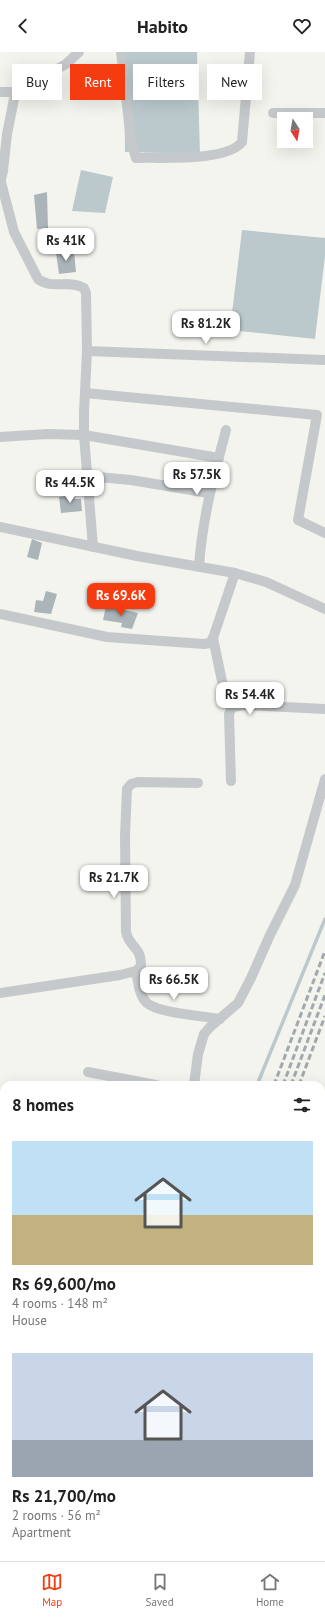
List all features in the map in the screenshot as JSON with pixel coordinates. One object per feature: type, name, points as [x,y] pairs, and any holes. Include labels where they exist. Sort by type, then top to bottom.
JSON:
[{"type":"street","points":[[62,66],[80,52]]},
{"type":"street","points":[[121,52],[131,141],[136,158],[207,156],[225,153],[238,148],[242,142],[250,52]]},
{"type":"street","points":[[0,92],[12,92]]},
{"type":"street","points":[[14,100],[0,183],[14,232],[38,279],[44,284],[74,284],[84,288],[86,293],[87,351],[84,436],[93,547]]},
{"type":"street","points":[[273,113],[325,113]]},
{"type":"street","points":[[87,351],[325,360]]},
{"type":"street","points":[[85,393],[317,415],[298,520],[325,533]]},
{"type":"street","points":[[199,567],[201,537],[209,493],[226,430]]},
{"type":"street","points":[[0,437],[47,434],[84,436],[218,458]]},
{"type":"street","points":[[87,476],[131,480],[209,493]]},
{"type":"street","points":[[0,527],[93,547],[235,573],[266,582],[325,609]]},
{"type":"street","points":[[0,614],[107,638],[204,644],[210,643],[235,573]]},
{"type":"street","points":[[213,638],[224,691],[232,708]]},
{"type":"street","points":[[231,781],[229,714],[232,708],[243,705],[325,709]]},
{"type":"street","points":[[195,1081],[198,1054],[204,1034],[238,1003],[295,885],[325,779]]},
{"type":"street","points":[[0,993],[120,975],[136,971],[141,966],[141,959],[136,947],[130,944],[126,932],[125,836],[127,789],[131,784],[138,782],[198,783]]},
{"type":"street","points":[[136,971],[142,994],[147,1004],[159,1010],[220,1019]]},
{"type":"street","points":[[88,1072],[135,1081]]},
{"type":"shaded area","points":[[124,52],[197,52],[197,64],[133,64],[133,100],[198,100],[200,154],[125,152]]},
{"type":"shaded area","points":[[81,170],[113,177],[105,213],[72,211]]},
{"type":"shaded area","points":[[242,230],[325,238],[325,256],[315,339],[230,330]]},
{"type":"building","points":[[47,192],[48,228],[37,229],[34,195]]},
{"type":"building","points":[[74,251],[76,272],[59,274],[56,253]]},
{"type":"building","points":[[74,495],[75,499],[81,499],[82,511],[61,513],[59,497]]},
{"type":"building","points":[[32,539],[42,543],[38,560],[27,557]]},
{"type":"building","points":[[46,591],[57,594],[51,614],[34,612],[36,600],[43,601]]},
{"type":"building","points":[[106,606],[138,613],[132,629],[121,627],[122,623],[103,620]]},
{"type":"waterway","points":[[259,1081],[325,919]]},
{"type":"railway","points":[[276,1081],[325,951]]},
{"type":"railway","points":[[284,1081],[325,973]]},
{"type":"railway","points":[[293,1081],[325,995]]},
{"type":"railway","points":[[301,1081],[325,1016]]}]
